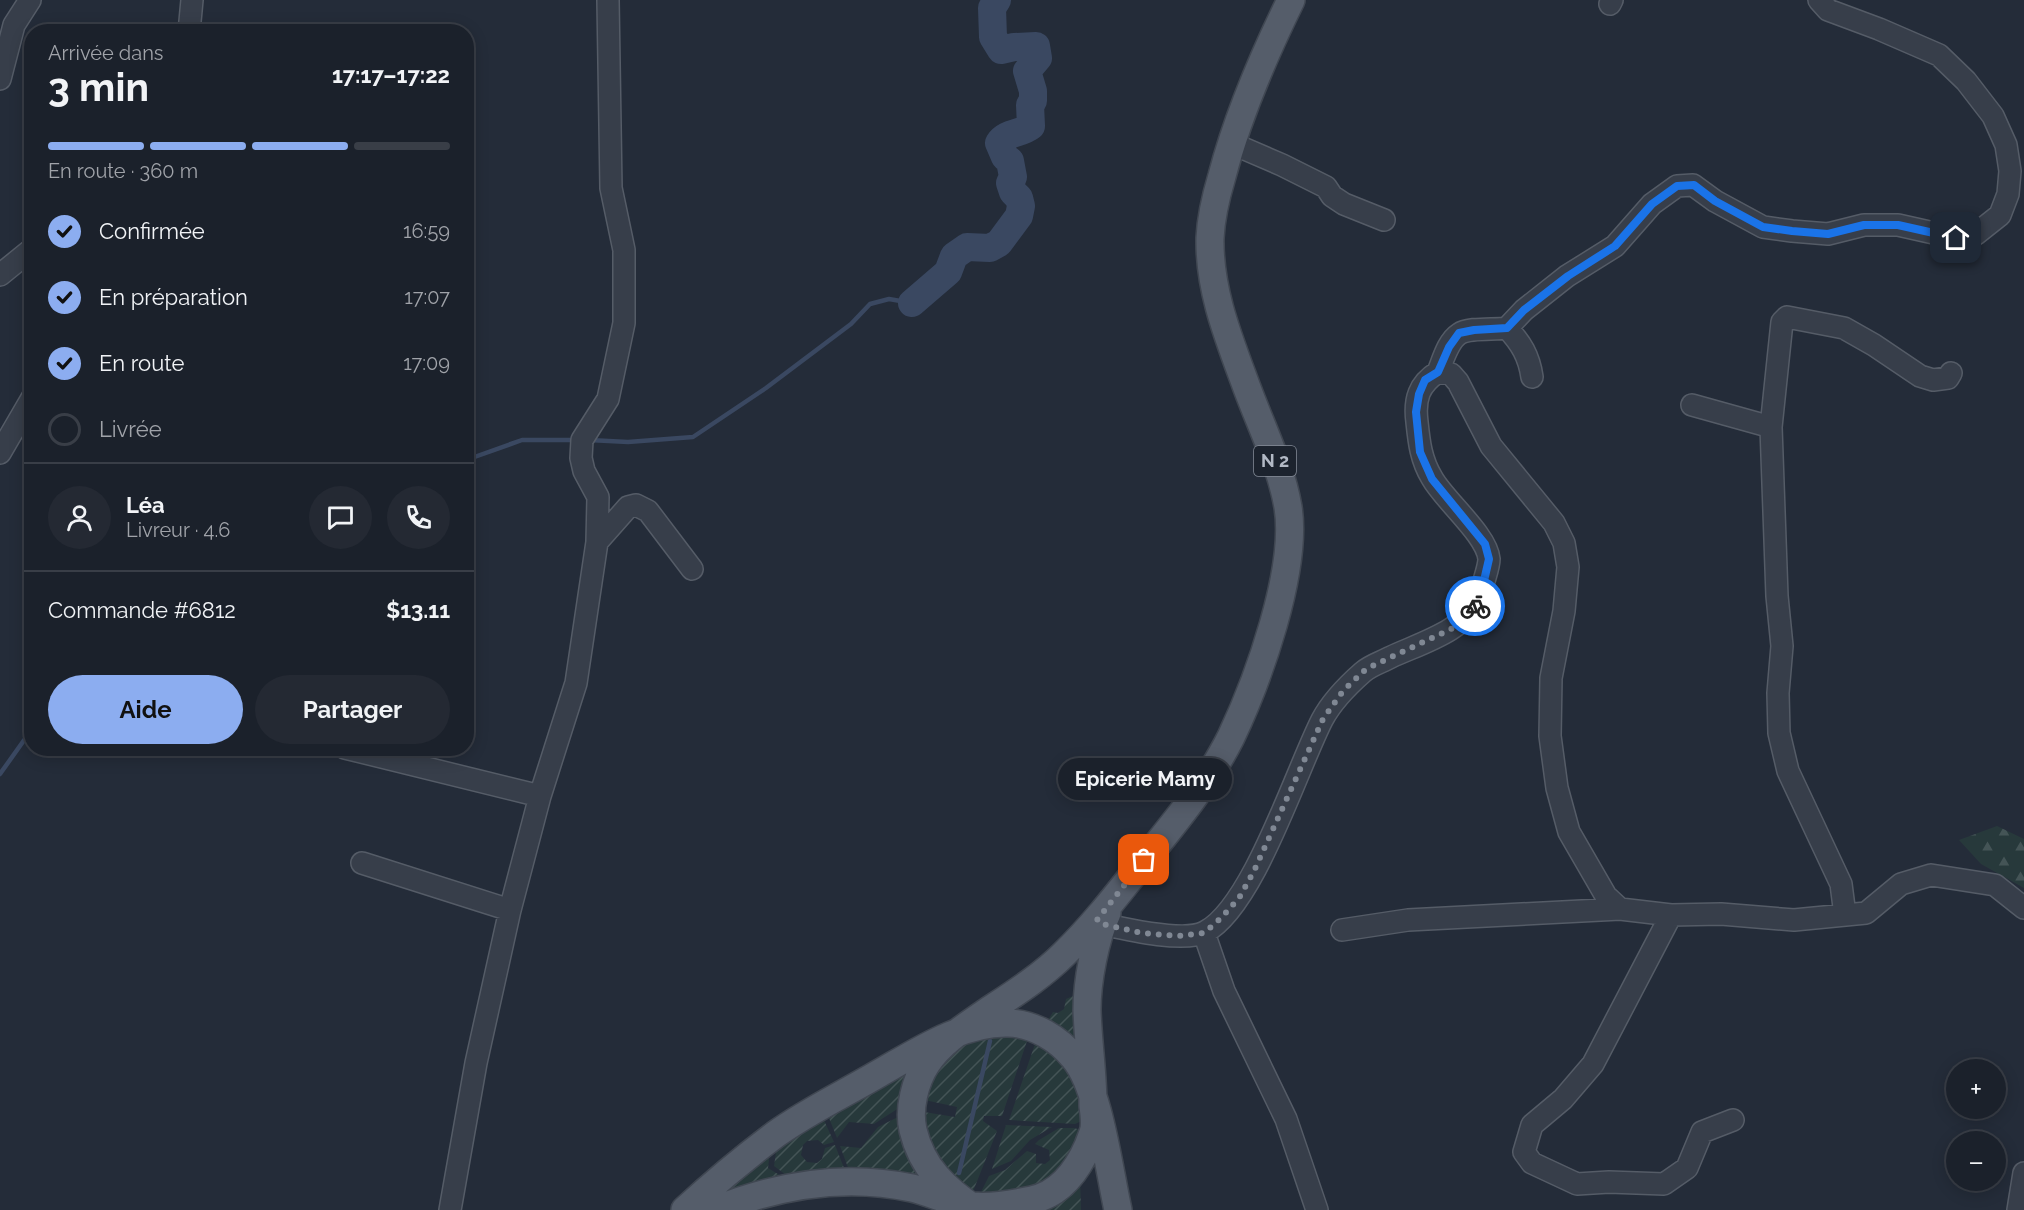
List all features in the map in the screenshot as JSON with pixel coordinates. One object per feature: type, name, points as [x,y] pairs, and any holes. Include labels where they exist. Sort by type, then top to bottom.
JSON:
[{"type":"main road","name":"N 2","points":[[1099,922],[1114,898],[1197,794],[1230,740],[1254,684],[1282,589],[1289,548],[1288,506],[1275,461],[1226,333],[1213,279],[1210,236],[1215,201],[1231,143],[1253,82],[1291,0]]},
{"type":"main road","points":[[685,1210],[724,1174],[777,1134],[911,1055],[954,1034],[1016,992],[1057,960],[1099,922]]},
{"type":"main road","points":[[716,1210],[748,1197],[768,1192],[825,1183],[874,1182],[911,1188],[974,1208],[1014,1204],[1044,1197],[1068,1180],[1081,1162],[1094,1129],[1087,1009],[1099,922]]},
{"type":"main road","points":[[974,1208],[936,1179],[919,1152],[911,1125],[912,1105],[917,1082],[927,1062],[954,1034],[988,1024],[1008,1022],[1029,1026],[1046,1035],[1073,1056],[1082,1067],[1093,1096],[1118,1210]]},
{"type":"street","points":[[0,79],[14,25],[30,0]]},
{"type":"street","points":[[190,24],[192,0]]},
{"type":"street","points":[[450,1210],[476,1063],[510,910],[540,796],[576,683],[597,542],[598,498],[584,471],[581,458],[582,440],[608,399],[624,323],[624,250],[611,188],[608,0]]},
{"type":"street","points":[[1099,922],[1142,933],[1178,936],[1204,933],[1239,898],[1254,871],[1323,719],[1343,691],[1366,669],[1451,629],[1468,616],[1480,598],[1489,559],[1485,544],[1432,479],[1420,452],[1416,412],[1419,394],[1425,380],[1438,372],[1449,347],[1459,333],[1507,328],[1524,310],[1568,276],[1615,246],[1652,204],[1677,186],[1694,185],[1715,201],[1763,227],[1792,231],[1828,234],[1864,225],[1898,225],[1956,238],[1976,234],[2000,215],[2008,194],[2010,171],[2006,145],[1993,116],[1966,81],[1939,55],[1828,10],[1819,0]]},
{"type":"street","points":[[1231,143],[1326,187],[1332,196],[1344,204],[1384,220]]},
{"type":"street","points":[[0,275],[24,256]]},
{"type":"street","points":[[1845,915],[1841,884],[1788,771],[1779,733],[1778,693],[1782,646],[1777,596],[1771,427],[1782,322],[1787,317],[1844,328],[1920,376],[1942,380],[1951,373]]},
{"type":"street","points":[[1507,328],[1522,345],[1530,363],[1532,377]]},
{"type":"street","points":[[1438,372],[1451,374],[1458,382],[1491,446],[1554,523],[1564,543],[1569,567],[1564,612],[1551,678],[1550,736],[1557,788],[1569,832],[1606,896],[1620,909]]},
{"type":"street","points":[[1692,405],[1771,427]]},
{"type":"street","points":[[0,453],[24,412]]},
{"type":"street","points":[[597,542],[628,507],[636,505],[648,511],[692,569]]},
{"type":"street","points":[[378,756],[540,796]]},
{"type":"street","points":[[362,863],[510,910]]},
{"type":"street","points":[[1342,930],[1407,920],[1620,909],[1671,915],[1721,914],[1794,920],[1866,913],[1901,884],[1930,875],[1995,885],[2024,908]]},
{"type":"street","points":[[1671,915],[1593,1064],[1563,1100],[1532,1125],[1524,1152],[1532,1163],[1577,1184],[1609,1182],[1664,1184],[1687,1168],[1702,1132],[1733,1120]]},
{"type":"street","points":[[1204,933],[1224,991],[1286,1119],[1317,1210]]},
{"type":"street","points":[[2018,1210],[2024,1173]]},
{"type":"green space","points":[[1997,826],[2024,839],[2024,888],[1981,864],[1959,840]]},
{"type":"green space","points":[[1082,992],[1082,1043],[1045,1025],[1053,1012],[1058,1013],[1064,1009],[1066,999]]},
{"type":"green space","points":[[981,1034],[1029,1035],[1002,1116],[984,1116],[983,1121],[997,1131],[972,1194],[934,1164],[918,1111],[955,1117],[957,1107],[920,1099],[945,1056]]},
{"type":"green space","points":[[1037,1038],[1073,1066],[1086,1119],[1075,1124],[1009,1120]]},
{"type":"green space","points":[[915,1064],[902,1106],[874,1124],[849,1122],[837,1138],[827,1113]]},
{"type":"green space","points":[[902,1115],[930,1185],[850,1173],[840,1146],[861,1148],[878,1127]]},
{"type":"green space","points":[[822,1116],[834,1142],[824,1145],[818,1140],[807,1141],[803,1145],[801,1155],[807,1162],[817,1163],[822,1159],[825,1148],[835,1145],[846,1173],[790,1178],[774,1166],[777,1145]]},
{"type":"green space","points":[[1006,1125],[1052,1127],[1030,1140],[1011,1161],[992,1169]]},
{"type":"green space","points":[[1059,1128],[1084,1131],[1050,1184],[979,1196],[989,1176],[1005,1170],[1027,1151],[1036,1154],[1036,1163],[1045,1164],[1050,1160],[1049,1150],[1035,1144]]},
{"type":"green space","points":[[770,1152],[768,1168],[786,1179],[713,1197]]},
{"type":"green space","points":[[1080,1175],[1081,1210],[1043,1210]]},
{"type":"waterway","points":[[912,303],[948,272],[954,256],[967,247],[990,248],[999,243],[1019,216],[1021,206],[1010,183],[1013,177],[1010,161],[1005,157],[999,143],[1002,139],[1031,126],[1030,105],[1033,101],[1033,91],[1027,71],[1038,58],[1036,46],[1001,50],[993,37],[992,8],[997,0]]},
{"type":"waterway","points":[[589,440],[628,442],[693,437],[766,388],[851,324],[870,304],[889,299],[912,303]]},
{"type":"waterway","points":[[474,457],[522,440],[575,440]]},
{"type":"waterway","points":[[0,774],[24,740]]},
{"type":"waterway","points":[[959,1173],[990,1041]]},
{"type":"way so far","points":[[1144,860],[1097,920],[1102,924],[1142,933],[1178,936],[1204,933],[1239,898],[1254,871],[1323,719],[1343,691],[1366,669],[1451,629],[1468,616],[1475,606]]},
{"type":"place","name":"Epicerie Mamy","points":[[1144,860]]},
{"type":"route","points":[[1475,606],[1480,598],[1489,559],[1485,544],[1432,479],[1420,452],[1416,412],[1419,394],[1425,380],[1438,372],[1449,347],[1459,333],[1507,328],[1524,310],[1568,276],[1615,246],[1652,204],[1677,186],[1694,185],[1715,201],[1763,227],[1828,234],[1864,225],[1898,225],[1956,238]]}]
